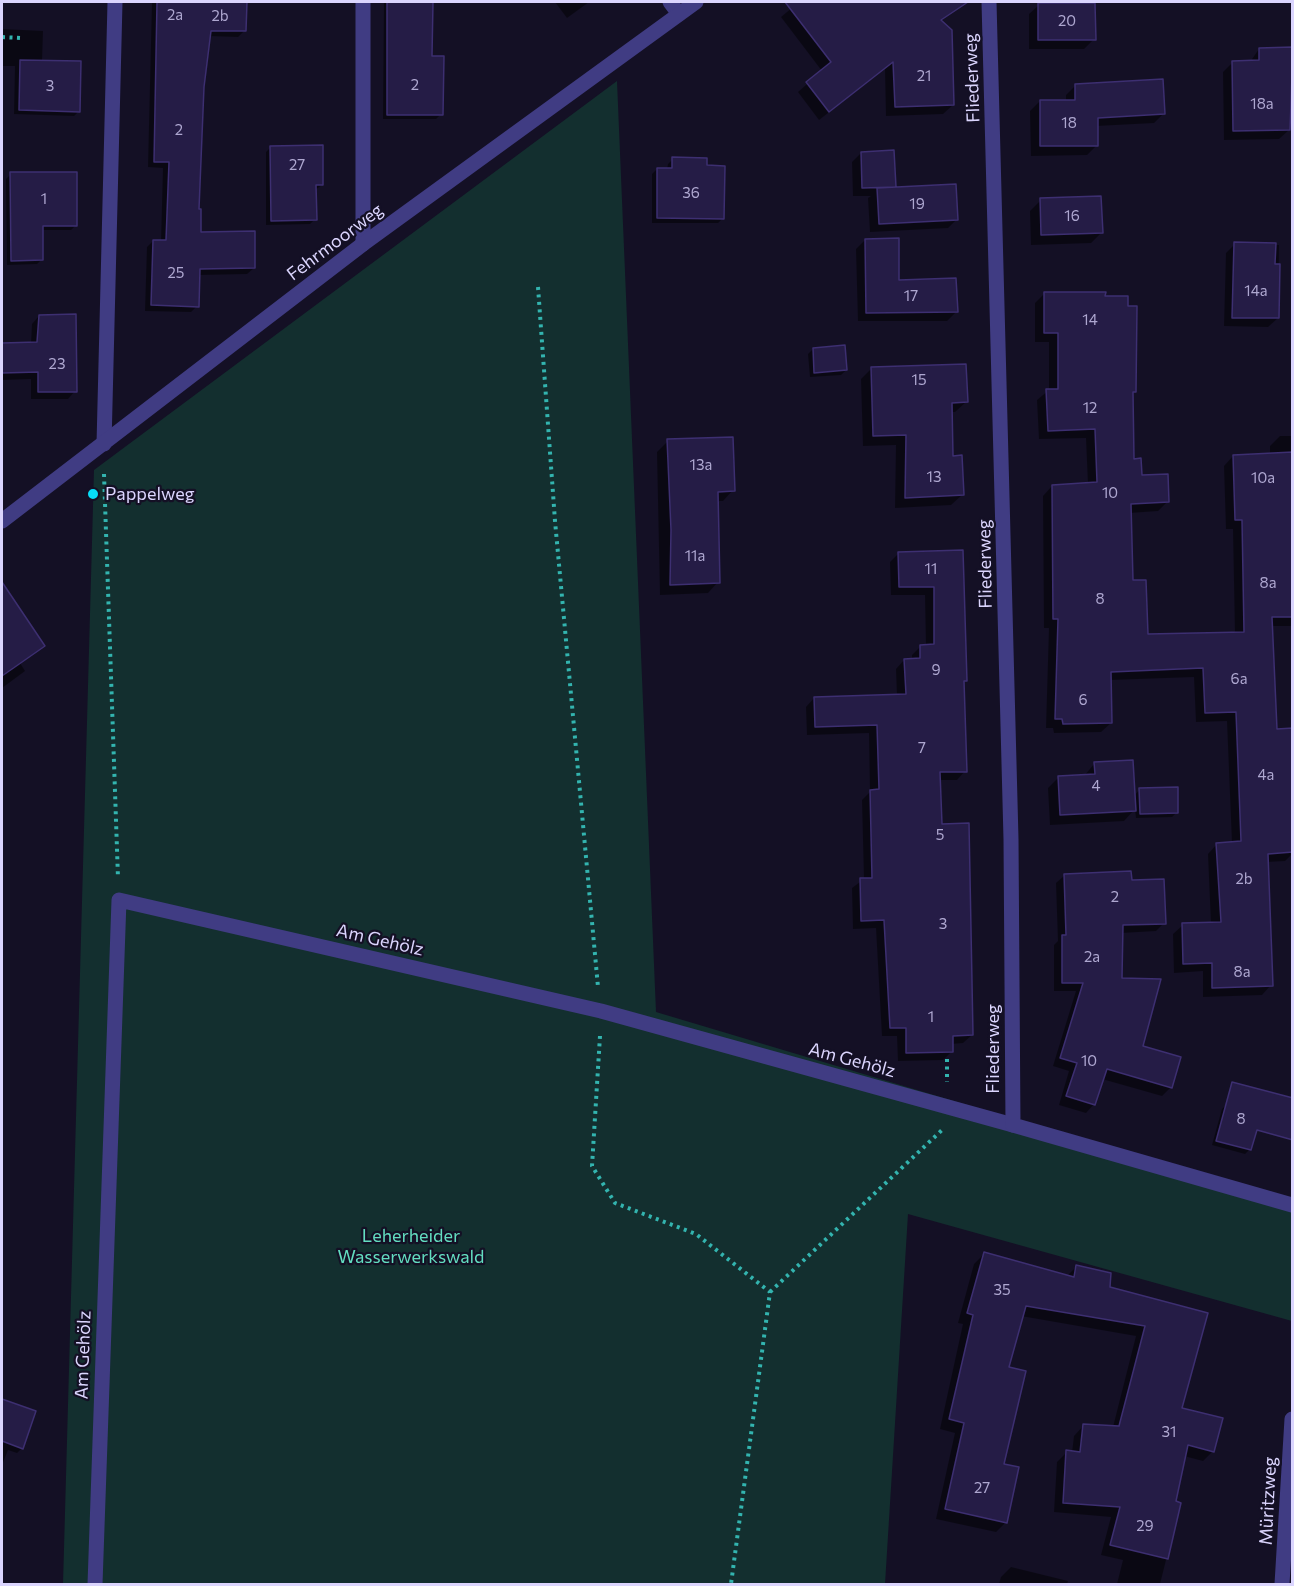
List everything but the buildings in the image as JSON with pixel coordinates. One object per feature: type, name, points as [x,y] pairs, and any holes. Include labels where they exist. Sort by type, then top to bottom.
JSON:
[{"type":"street","points":[[104,444],[115,2]]},
{"type":"street","points":[[363,2],[363,244]]},
{"type":"street","name":"Fehrmoorweg","points":[[2,521],[675,8],[696,2]]},
{"type":"street","name":"Fliederweg","points":[[989,2],[1011,817],[1013,1125]]},
{"type":"street","name":"Am Gehölz","points":[[95,1584],[119,900],[601,1011],[961,1110],[1293,1205]]},
{"type":"street","name":"Müritzweg","points":[[1282,1584],[1292,1419]]},
{"type":"path","points":[[2,37],[21,38]]},
{"type":"path","points":[[538,287],[555,521],[601,1011],[592,1166],[615,1203],[696,1234],[770,1292]]},
{"type":"path","points":[[104,444],[119,900]]},
{"type":"path","points":[[731,1584],[770,1292],[925,1149],[961,1110]]},
{"type":"green space","name":"Leherheider Wasserwerkswald","points":[[617,81],[656,1012],[1292,1202],[1292,1321],[908,1214],[885,1584],[63,1584],[94,470]]},
{"type":"place","name":"Pappelweg","points":[[93,494]]}]
